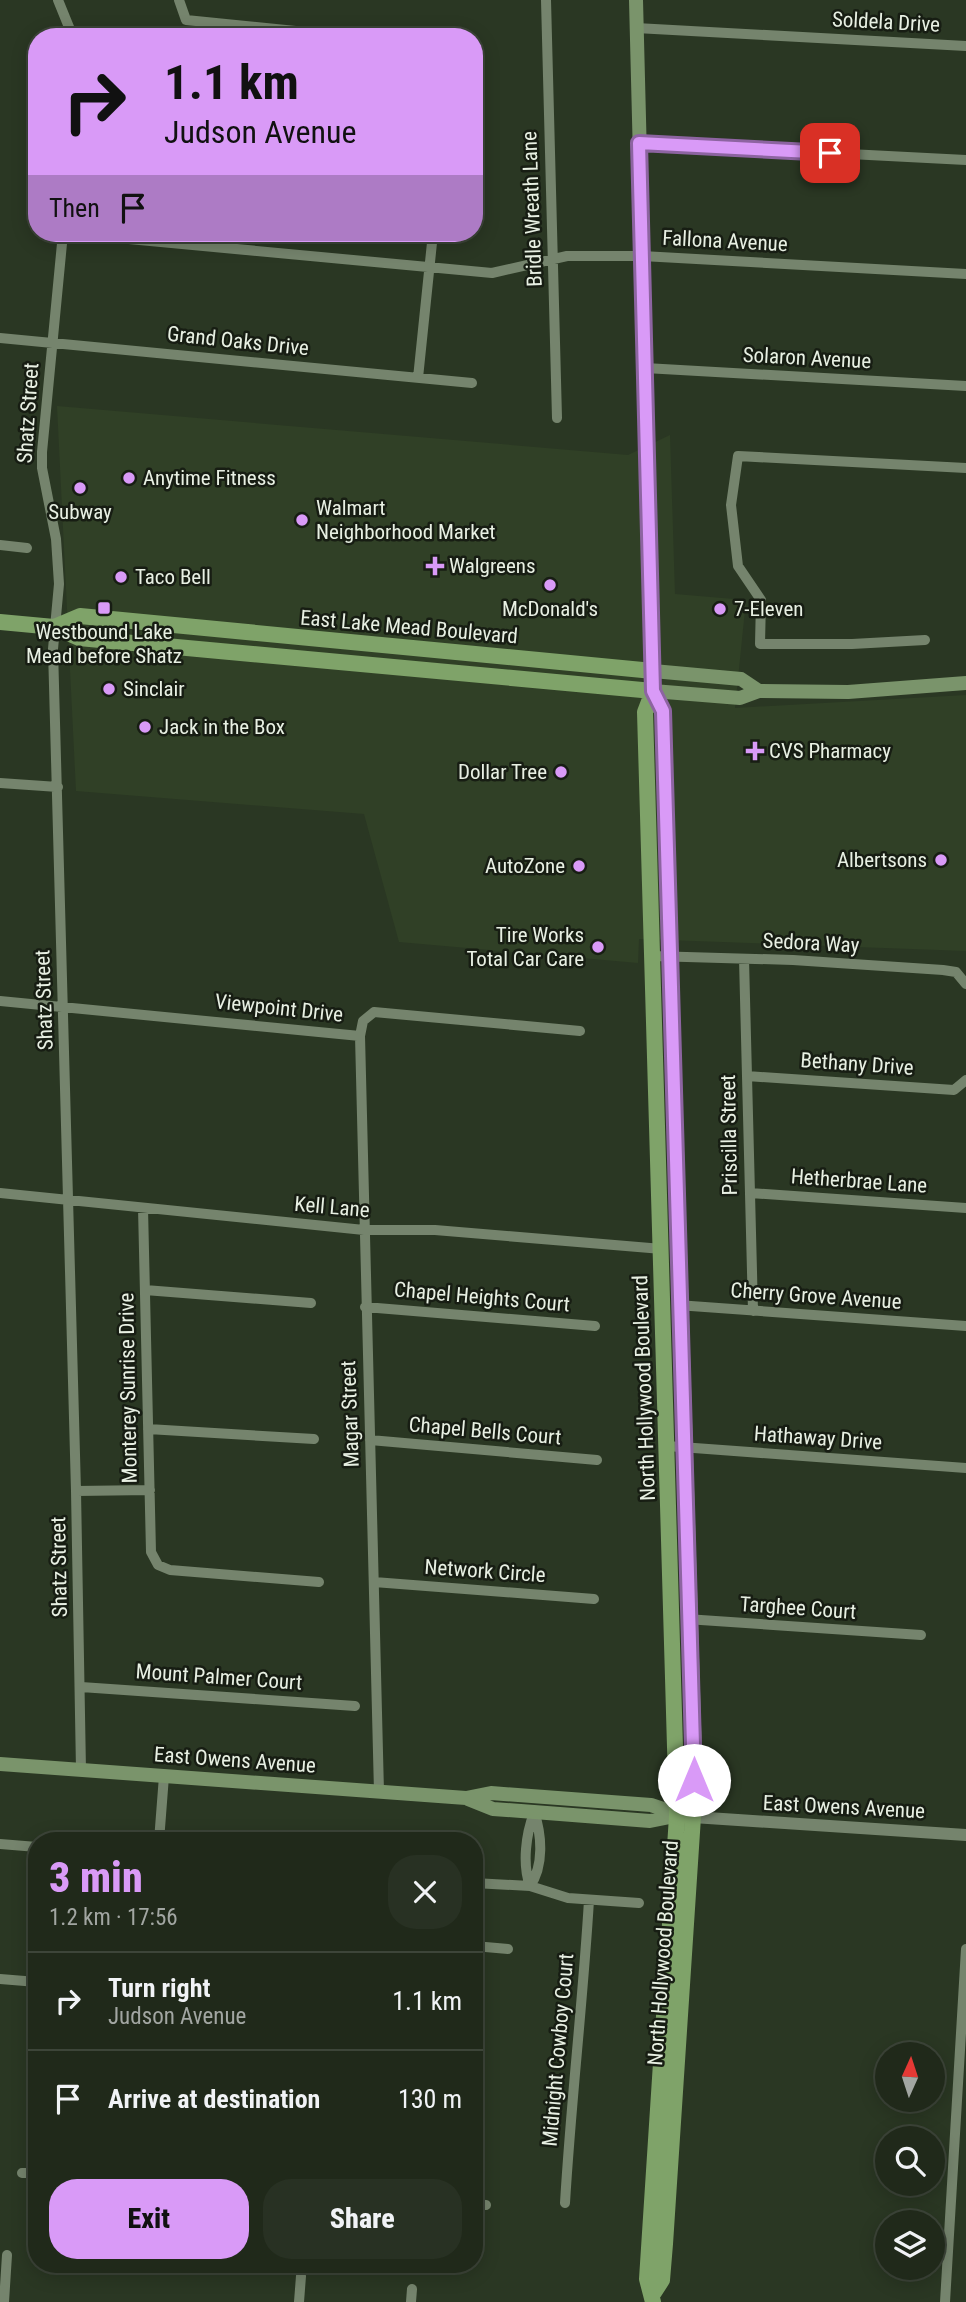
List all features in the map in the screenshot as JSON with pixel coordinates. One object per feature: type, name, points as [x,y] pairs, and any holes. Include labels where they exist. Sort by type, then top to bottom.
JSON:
[{"type":"main road","name":"North Hollywood Boulevard","points":[[636,0],[653,671],[653,691],[645,712],[648,838],[672,1618],[685,1816]]},
{"type":"main road","name":"East Lake Mead Boulevard","points":[[54,627],[80,616],[741,679],[759,691]]},
{"type":"main road","name":"East Lake Mead Boulevard","points":[[0,622],[54,627],[79,638],[740,698],[759,691],[848,692],[966,683]]},
{"type":"main road","points":[[283,657],[288,650],[311,650],[329,640]]},
{"type":"main road","points":[[387,666],[397,660],[452,663],[471,654]]},
{"type":"main road","name":"North Hollywood Boulevard","points":[[653,691],[663,711],[690,1620],[685,1816],[665,2244],[662,2280],[653,2298]]},
{"type":"main road","points":[[648,838],[667,838]]},
{"type":"main road","name":"East Owens Avenue","points":[[0,1764],[466,1798],[491,1793],[651,1805],[685,1816]]},
{"type":"main road","name":"East Owens Avenue","points":[[466,1798],[493,1809],[650,1821],[685,1816]]},
{"type":"street","points":[[58,0],[70,28]]},
{"type":"street","points":[[179,0],[186,20],[266,28]]},
{"type":"street","name":"Bridle Wreath Lane","points":[[546,0],[557,418]]},
{"type":"street","name":"Soldela Drive","points":[[636,27],[966,46]]},
{"type":"street","points":[[639,143],[966,160]]},
{"type":"street","name":"Shatz Street","points":[[63,242],[42,468],[56,539],[59,584],[54,627],[81,1687],[80,1770]]},
{"type":"street","name":"Fallona Avenue","points":[[158,242],[492,272],[553,257],[642,256],[966,274]]},
{"type":"street","points":[[418,378],[432,242]]},
{"type":"street","name":"Grand Oaks Drive","points":[[0,338],[472,383]]},
{"type":"street","name":"Solaron Avenue","points":[[645,368],[966,386]]},
{"type":"street","points":[[925,640],[852,644],[760,644],[761,600],[737,566],[731,505],[738,456],[966,468]]},
{"type":"street","points":[[0,545],[27,548]]},
{"type":"street","points":[[0,783],[58,787]]},
{"type":"street","name":"Sedora Way","points":[[652,956],[943,970],[956,972],[965,982]]},
{"type":"street","name":"Priscilla Street","points":[[744,959],[753,1311]]},
{"type":"street","name":"Viewpoint Drive","points":[[0,1001],[360,1036],[363,1021],[374,1012],[580,1031]]},
{"type":"street","name":"Magar Street","points":[[360,1036],[379,1792]]},
{"type":"street","name":"Bethany Drive","points":[[747,1076],[954,1090],[964,1083]]},
{"type":"street","name":"Hetherbrae Lane","points":[[750,1193],[966,1208]]},
{"type":"street","name":"Kell Lane","points":[[0,1194],[365,1230],[435,1230],[662,1250]]},
{"type":"street","name":"Monterey Sunrise Drive","points":[[143,1208],[151,1552],[158,1565],[170,1570],[319,1582]]},
{"type":"street","points":[[145,1290],[311,1303]]},
{"type":"street","name":"Cherry Grove Avenue","points":[[663,1304],[966,1326]]},
{"type":"street","name":"Chapel Heights Court","points":[[365,1307],[595,1326]]},
{"type":"street","points":[[148,1429],[314,1439]]},
{"type":"street","name":"Chapel Bells Court","points":[[370,1440],[597,1460]]},
{"type":"street","name":"Hathaway Drive","points":[[667,1446],[966,1468]]},
{"type":"street","points":[[76,1492],[150,1490]]},
{"type":"street","name":"Network Circle","points":[[374,1582],[594,1599]]},
{"type":"street","name":"Targhee Court","points":[[672,1618],[921,1635]]},
{"type":"street","name":"Mount Palmer Court","points":[[81,1687],[355,1706]]},
{"type":"street","points":[[160,1832],[164,1776]]},
{"type":"street","points":[[530,1886],[525,1874],[528,1829],[534,1812]]},
{"type":"street","name":"East Owens Avenue","points":[[685,1816],[966,1835]]},
{"type":"street","points":[[0,1844],[28,1846]]},
{"type":"street","points":[[483,1883],[530,1886],[568,1898],[639,1903]]},
{"type":"street","name":"Midnight Cowboy Court","points":[[565,2203],[573,2073],[581,2035],[589,1899]]},
{"type":"street","points":[[483,1947],[508,1949]]},
{"type":"street","points":[[945,2302],[966,1949]]},
{"type":"street","points":[[0,1979],[28,1981]]},
{"type":"street","points":[[22,2173],[28,2173]]},
{"type":"street","points":[[4,2302],[7,2255]]},
{"type":"street","points":[[299,2302],[301,2276]]},
{"type":"street","points":[[411,2302],[412,2289]]},
{"type":"shaded area","points":[[57,406],[628,455],[670,435],[675,594],[746,600],[735,708],[966,695],[966,951],[639,939],[638,963],[399,942],[364,814],[76,791]]},
{"type":"place","name":"Anytime Fitness","points":[[129,478]]},
{"type":"place","name":"Subway","points":[[80,488]]},
{"type":"place","name":"Walmart Neighborhood Market","points":[[302,520]]},
{"type":"place","name":"Walgreens","points":[[435,566]]},
{"type":"place","name":"Taco Bell","points":[[121,577]]},
{"type":"place","name":"McDonald's","points":[[550,585]]},
{"type":"place","name":"Westbound Lake Mead before Shatz","points":[[104,608]]},
{"type":"place","name":"7-Eleven","points":[[720,609]]},
{"type":"place","name":"Sinclair","points":[[109,689]]},
{"type":"place","name":"Jack in the Box","points":[[145,727]]},
{"type":"place","name":"CVS Pharmacy","points":[[755,751]]},
{"type":"place","name":"Dollar Tree","points":[[561,772]]},
{"type":"place","name":"Albertsons","points":[[941,860]]},
{"type":"place","name":"AutoZone","points":[[579,866]]},
{"type":"place","name":"Tire Works Total Car Care","points":[[598,947]]},
{"type":"route","points":[[694,1780],[663,711],[653,691],[639,143],[830,153]]}]
